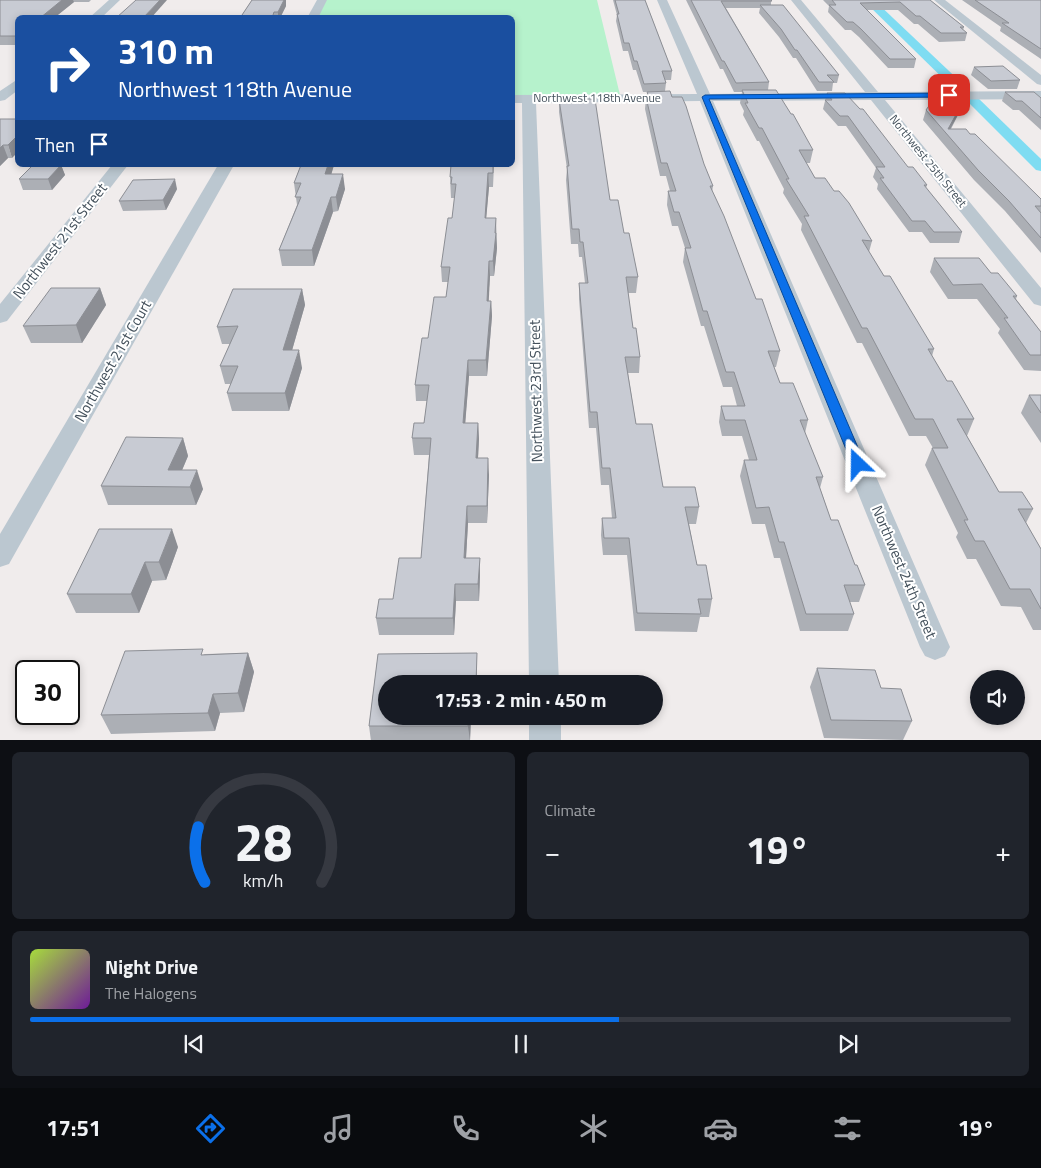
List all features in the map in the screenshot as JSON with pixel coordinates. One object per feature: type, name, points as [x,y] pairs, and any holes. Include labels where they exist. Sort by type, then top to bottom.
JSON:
[{"type":"street","points":[[98,15],[115,0]]},
{"type":"street","points":[[314,15],[322,0]]},
{"type":"street","name":"Northwest 24th Street","points":[[662,0],[705,97],[935,647]]},
{"type":"street","name":"Northwest 25th Street","points":[[796,0],[1041,300]]},
{"type":"street","points":[[939,0],[1041,81]]},
{"type":"street","points":[[0,98],[15,86]]},
{"type":"street","name":"Northwest 118th Avenue","points":[[520,99],[1041,95]]},
{"type":"street","name":"Northwest 23rd Street","points":[[520,99],[544,675]]},
{"type":"street","points":[[0,102],[15,102]]},
{"type":"street","name":"Northwest 21st Street","points":[[0,317],[118,167]]},
{"type":"street","name":"Northwest 21st Court","points":[[0,557],[225,167]]},
{"type":"street","points":[[545,725],[545,740]]},
{"type":"green space","points":[[326,0],[597,0],[620,95],[515,96],[515,15],[318,15]]},
{"type":"building","points":[[0,0],[62,0],[44,15],[15,15],[15,36],[0,36]]},
{"type":"building","points":[[136,0],[160,0],[146,15],[119,15]]},
{"type":"building","points":[[252,0],[284,0],[278,12],[274,12],[273,15],[242,15]]},
{"type":"building","points":[[615,0],[645,0],[672,71],[662,71],[666,83],[644,84],[629,43],[624,43]]},
{"type":"building","points":[[691,0],[772,1],[721,1],[769,82],[736,83],[724,61],[722,61]]},
{"type":"building","points":[[832,0],[930,0],[964,27],[960,27],[967,33],[941,33],[920,16],[916,16],[900,2],[860,3],[916,59],[890,59],[861,29],[853,22],[847,22],[829,5],[836,5]]},
{"type":"building","points":[[975,0],[1041,0],[1041,49],[1002,23],[1009,23]]},
{"type":"building","points":[[760,5],[783,5],[839,75],[827,75],[834,82],[819,82],[781,29]]},
{"type":"building","points":[[1003,66],[1020,80],[991,81],[974,67]]},
{"type":"building","points":[[742,90],[776,90],[791,114],[793,114],[813,150],[799,150],[815,178],[825,178],[834,191],[839,191],[849,203],[872,241],[862,240],[884,276],[890,276],[934,349],[928,349],[947,381],[952,381],[974,419],[957,419],[999,492],[1022,492],[1033,509],[1018,509],[1041,549],[1041,609],[1030,589],[1010,589],[984,541],[975,541],[964,520],[968,520],[932,448],[948,448],[933,419],[915,419],[867,328],[862,328],[804,216],[809,216],[786,179],[789,179],[762,128],[759,128],[745,103],[748,103]]},
{"type":"building","points":[[670,91],[672,97],[682,97],[686,106],[713,186],[710,186],[724,216],[756,299],[762,299],[780,351],[768,351],[780,383],[793,383],[808,420],[800,420],[823,477],[816,477],[831,520],[838,520],[855,565],[857,565],[865,585],[844,585],[854,614],[806,614],[784,542],[779,542],[769,507],[756,508],[744,460],[757,460],[745,420],[725,420],[721,406],[745,406],[734,372],[726,372],[707,311],[703,311],[685,248],[691,248],[679,212],[674,212],[668,191],[676,191],[667,163],[661,163],[646,97],[649,97],[647,92]]},
{"type":"building","points":[[1005,92],[1034,92],[1041,98],[1041,118],[1022,101],[1016,101]]},
{"type":"building","points":[[827,93],[845,93],[860,109],[863,109],[908,167],[913,167],[927,185],[924,185],[962,232],[934,232],[925,221],[912,221],[880,178],[884,178],[876,167],[885,167],[848,116],[840,116],[825,100],[832,100]]},
{"type":"building","points":[[935,97],[963,102],[948,129],[966,129],[970,134],[975,134],[1041,199],[1041,206],[1035,206],[1041,213],[1041,238],[926,110]]},
{"type":"building","points":[[559,99],[595,99],[610,200],[618,200],[624,233],[629,233],[638,277],[626,277],[633,328],[636,328],[640,357],[625,357],[636,424],[652,424],[663,487],[695,487],[699,507],[685,507],[697,565],[706,565],[712,599],[698,599],[701,614],[637,613],[629,538],[604,538],[602,518],[616,518],[610,468],[602,468],[597,412],[590,412],[579,283],[588,283],[583,242],[580,242],[579,229],[572,229],[567,166],[569,166]]},
{"type":"building","points":[[0,119],[15,119],[15,138],[8,145],[3,145],[0,148]]},
{"type":"building","points":[[31,167],[59,167],[48,179],[19,179]]},
{"type":"building","points":[[300,167],[327,167],[325,174],[343,174],[336,197],[331,197],[312,250],[279,250],[301,197],[295,197],[301,183],[294,183]]},
{"type":"building","points":[[451,167],[493,167],[493,173],[488,173],[485,218],[496,218],[493,261],[489,261],[487,301],[491,301],[486,360],[468,360],[463,423],[478,423],[476,458],[488,458],[487,506],[467,506],[464,558],[480,558],[478,584],[455,584],[453,618],[376,618],[379,599],[393,599],[399,558],[421,558],[431,438],[412,438],[414,423],[424,423],[429,385],[415,385],[422,338],[428,338],[434,297],[446,297],[450,267],[441,267],[448,218],[452,218],[456,184],[451,184],[452,177],[450,177]]},
{"type":"building","points":[[175,179],[163,200],[119,201],[133,180]]},
{"type":"building","points":[[934,258],[979,258],[991,273],[998,273],[1017,296],[1013,296],[1041,332],[1041,355],[1030,355],[1004,318],[1008,318],[982,284],[953,285]]},
{"type":"building","points":[[51,288],[100,288],[76,325],[23,326]]},
{"type":"building","points":[[233,289],[302,289],[283,350],[299,350],[285,393],[227,393],[238,366],[220,366],[238,326],[217,327]]},
{"type":"building","points":[[1029,395],[1041,395],[1041,413]]},
{"type":"building","points":[[126,437],[183,438],[168,470],[197,470],[190,487],[101,486]]},
{"type":"building","points":[[99,529],[172,529],[159,562],[145,562],[131,594],[67,594]]},
{"type":"building","points":[[203,649],[201,655],[248,653],[238,693],[213,694],[208,713],[101,715],[125,651]]},
{"type":"building","points":[[477,653],[476,675],[378,675],[378,725],[468,726],[369,726],[378,654]]},
{"type":"building","points":[[817,668],[875,670],[881,688],[901,689],[912,721],[831,720]]},
{"type":"waterway","points":[[868,0],[963,91]]},
{"type":"waterway","points":[[973,100],[1041,167]]},
{"type":"route","points":[[858,464],[705,97],[949,95]]}]
